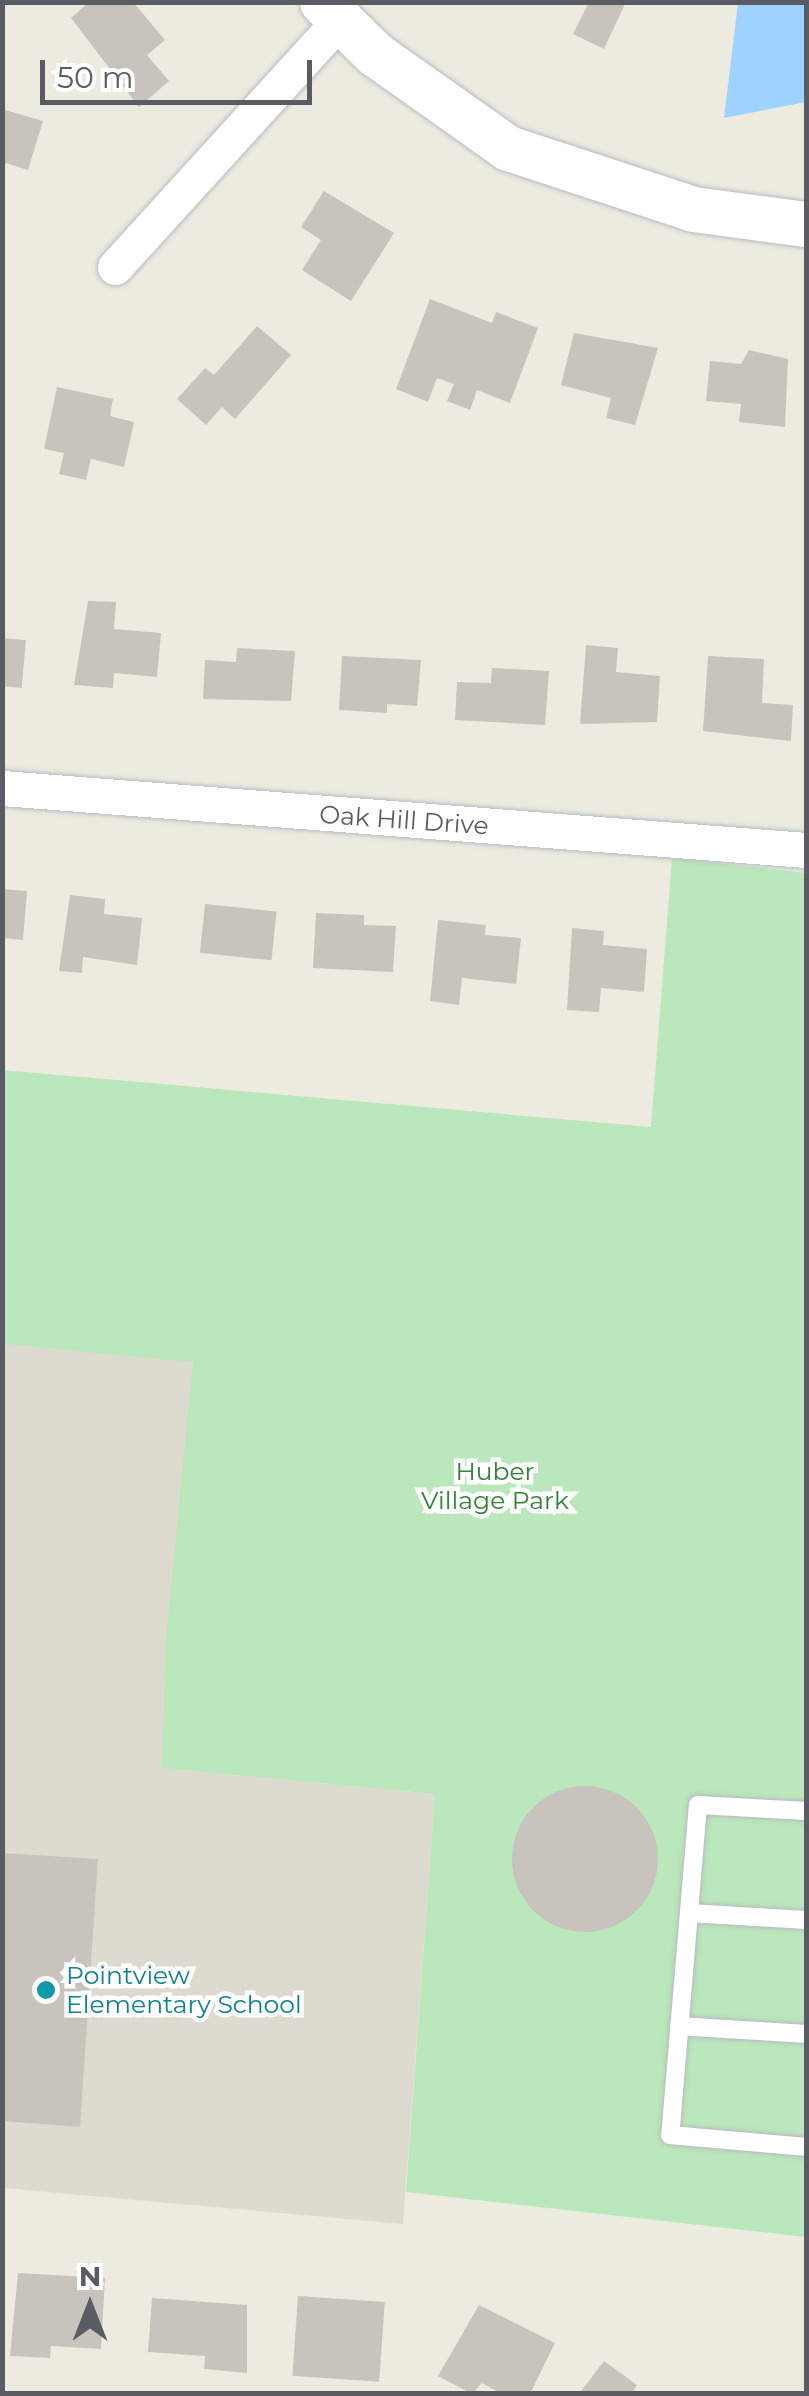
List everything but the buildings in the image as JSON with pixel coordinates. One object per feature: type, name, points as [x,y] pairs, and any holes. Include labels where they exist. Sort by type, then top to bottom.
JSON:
[{"type":"street","points":[[115,267],[330,12],[422,90],[508,148],[693,209],[806,224]]},
{"type":"street","name":"Oak Hill Drive","points":[[2,788],[806,850]]},
{"type":"lane","points":[[806,1811],[698,1804],[670,2135],[806,2147]]},
{"type":"lane","points":[[688,1913],[806,1920]]},
{"type":"lane","points":[[679,2026],[806,2034]]},
{"type":"shaded area","points":[[2,1344],[193,1361],[162,1768],[435,1794],[403,2224],[3,2188]]},
{"type":"green space","name":"Huber Village Park","points":[[672,858],[806,873],[806,2237],[406,2192],[435,1794],[162,1768],[166,1640],[193,1362],[3,1344],[2,1070],[651,1127]]},
{"type":"water","points":[[738,3],[806,3],[806,102],[724,118]]},
{"type":"place","name":"Pointview Elementary School","points":[[46,1990]]}]
